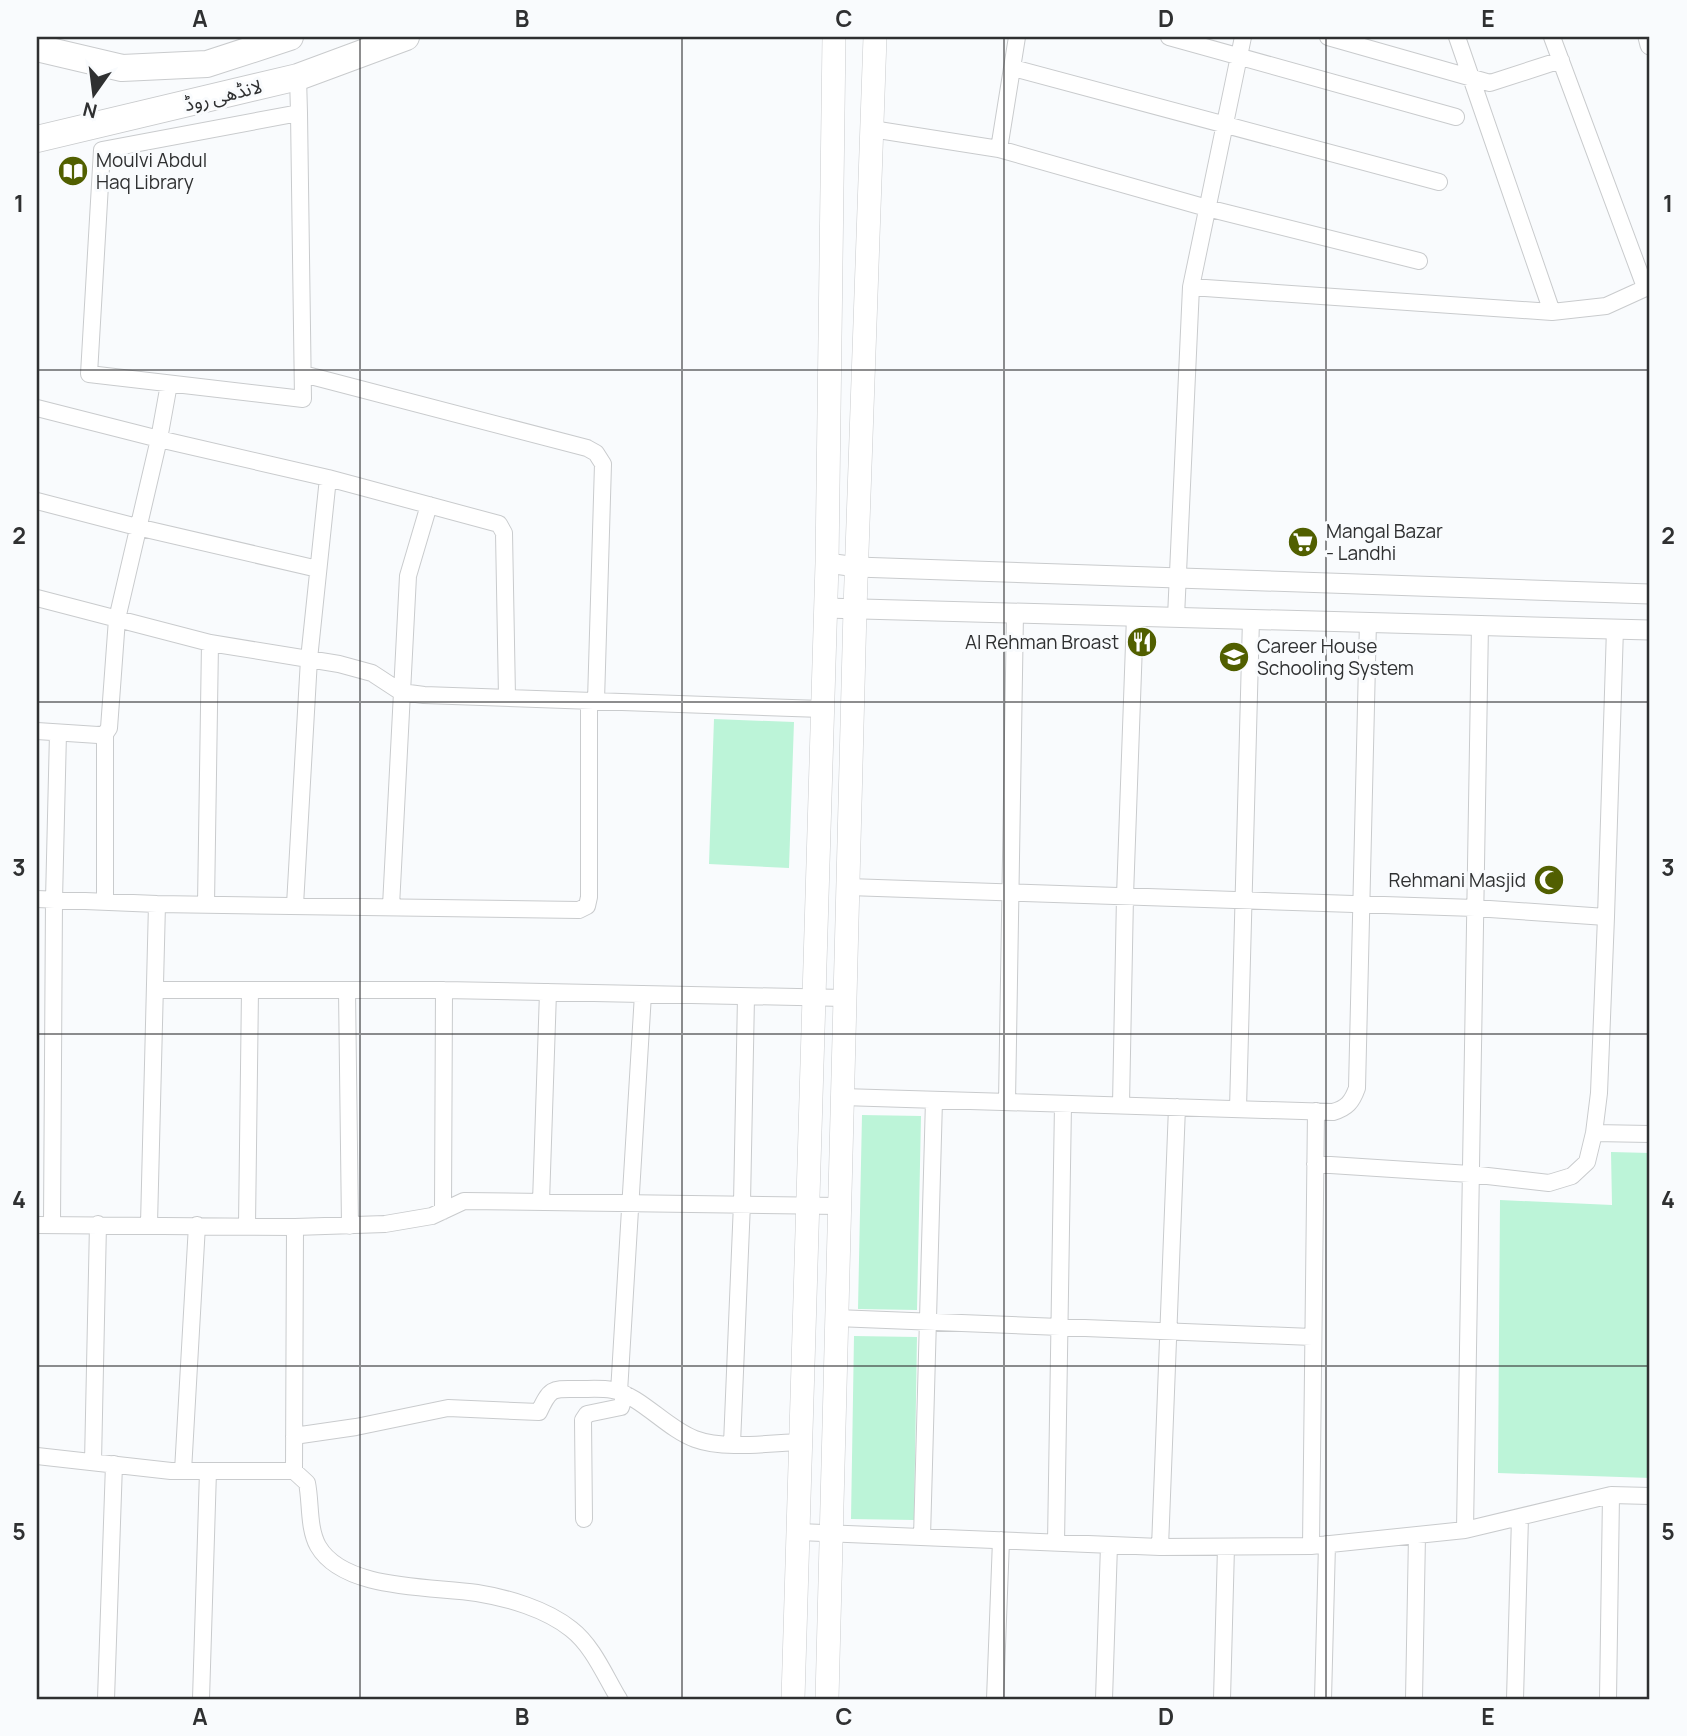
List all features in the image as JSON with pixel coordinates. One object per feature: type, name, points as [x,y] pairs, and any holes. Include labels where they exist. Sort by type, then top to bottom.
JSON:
[{"type":"main road","name":"لانڈھی روڈ","points":[[37,48],[122,68],[207,64],[290,37]]},
{"type":"main road","name":"لانڈھی روڈ","points":[[37,139],[298,77],[406,37]]},
{"type":"main road","points":[[793,1699],[827,563],[834,37]]},
{"type":"main road","points":[[827,1699],[855,609],[875,37]]},
{"type":"street","points":[[999,149],[1017,37]]},
{"type":"street","points":[[1169,37],[1456,117]]},
{"type":"street","points":[[1176,617],[1191,287],[1243,37]]},
{"type":"street","points":[[1328,37],[1370,43],[1490,83],[1561,60]]},
{"type":"street","points":[[1457,37],[1552,312]]},
{"type":"street","points":[[1191,287],[1552,312],[1606,306],[1648,286],[1552,37]]},
{"type":"street","points":[[1648,37],[1650,45]]},
{"type":"street","points":[[1013,68],[1439,182]]},
{"type":"street","points":[[298,77],[299,113],[303,399],[89,374],[102,150],[299,113]]},
{"type":"street","points":[[872,129],[999,149],[1207,208],[1419,261]]},
{"type":"street","points":[[37,899],[158,904],[579,910],[587,906],[603,464],[601,458],[587,448],[303,374]]},
{"type":"street","points":[[106,902],[105,734],[110,720],[117,619],[159,439],[169,384]]},
{"type":"street","points":[[37,408],[493,521],[502,527],[504,533],[507,697]]},
{"type":"street","points":[[295,905],[309,659],[328,478]]},
{"type":"street","points":[[37,501],[318,569]]},
{"type":"street","points":[[391,906],[408,576],[429,505]]},
{"type":"street","points":[[827,563],[857,567],[1650,594]]},
{"type":"street","points":[[37,598],[210,643],[309,659],[372,673],[401,692],[822,709]]},
{"type":"street","points":[[825,608],[1650,630]]},
{"type":"street","points":[[1007,1102],[1015,613]]},
{"type":"street","points":[[1121,1105],[1135,615]]},
{"type":"street","points":[[1238,1108],[1251,619]]},
{"type":"street","points":[[842,1097],[1333,1112],[1345,1109],[1357,1088],[1368,621]]},
{"type":"street","points":[[1465,1530],[1480,624]]},
{"type":"street","points":[[1315,1164],[1470,1174],[1549,1183],[1572,1176],[1587,1162],[1599,1093],[1615,628]]},
{"type":"street","points":[[206,904],[210,643]]},
{"type":"street","points":[[37,731],[105,734]]},
{"type":"street","points":[[58,733],[44,1225],[350,1226],[385,1224],[432,1216],[464,1201],[839,1206]]},
{"type":"street","points":[[848,887],[1475,908],[1606,917]]},
{"type":"street","points":[[149,1224],[158,904]]},
{"type":"street","points":[[155,990],[444,990],[845,999]]},
{"type":"street","points":[[247,1225],[250,990]]},
{"type":"street","points":[[347,990],[350,1226]]},
{"type":"street","points":[[443,1211],[444,990]]},
{"type":"street","points":[[541,1202],[548,992]]},
{"type":"street","points":[[584,1519],[583,1420],[587,1414],[621,1407],[643,994]]},
{"type":"street","points":[[732,1444],[742,1203],[746,996]]},
{"type":"street","points":[[922,1537],[934,1100]]},
{"type":"street","points":[[1056,1543],[1063,1104]]},
{"type":"street","points":[[1160,1547],[1178,1107]]},
{"type":"street","points":[[1316,1111],[1312,1337],[1323,1699]]},
{"type":"street","points":[[1594,1133],[1650,1134]]},
{"type":"street","points":[[93,1462],[98,1224]]},
{"type":"street","points":[[183,1471],[197,1225]]},
{"type":"street","points":[[294,1471],[295,1227]]},
{"type":"street","points":[[836,1318],[1312,1337]]},
{"type":"street","points":[[294,1436],[356,1427],[448,1408],[539,1412],[548,1394],[554,1390],[612,1389],[695,1440],[732,1444],[802,1442]]},
{"type":"street","points":[[37,1456],[183,1471],[294,1471],[307,1483],[313,1534],[318,1547],[335,1563],[374,1582],[479,1593],[551,1616],[573,1630],[593,1653],[619,1699]]},
{"type":"street","points":[[106,1699],[114,1464]]},
{"type":"street","points":[[201,1699],[208,1471]]},
{"type":"street","points":[[799,1532],[1160,1547],[1319,1545],[1465,1530],[1611,1495],[1650,1496]]},
{"type":"street","points":[[1608,1699],[1611,1495]]},
{"type":"street","points":[[1515,1699],[1520,1517]]},
{"type":"street","points":[[1414,1699],[1417,1535]]},
{"type":"street","points":[[995,1699],[1001,1540]]},
{"type":"street","points":[[1104,1699],[1109,1545]]},
{"type":"street","points":[[1222,1699],[1226,1546]]},
{"type":"green space","points":[[714,719],[794,722],[789,868],[709,864]]},
{"type":"green space","points":[[862,1115],[921,1116],[917,1310],[858,1309]]},
{"type":"green space","points":[[1611,1152],[1650,1153],[1650,1478],[1498,1473],[1500,1200],[1612,1205]]},
{"type":"green space","points":[[854,1336],[917,1337],[914,1520],[851,1519]]},
{"type":"place","name":"Moulvi Abdul Haq Library","points":[[73,171]]},
{"type":"place","name":"Mangal Bazar - Landhi","points":[[1303,542]]},
{"type":"place","name":"Al Rehman Broast","points":[[1142,642]]},
{"type":"place","name":"Career House Schooling System","points":[[1234,657]]},
{"type":"place","name":"Rehmani Masjid","points":[[1549,880]]}]
